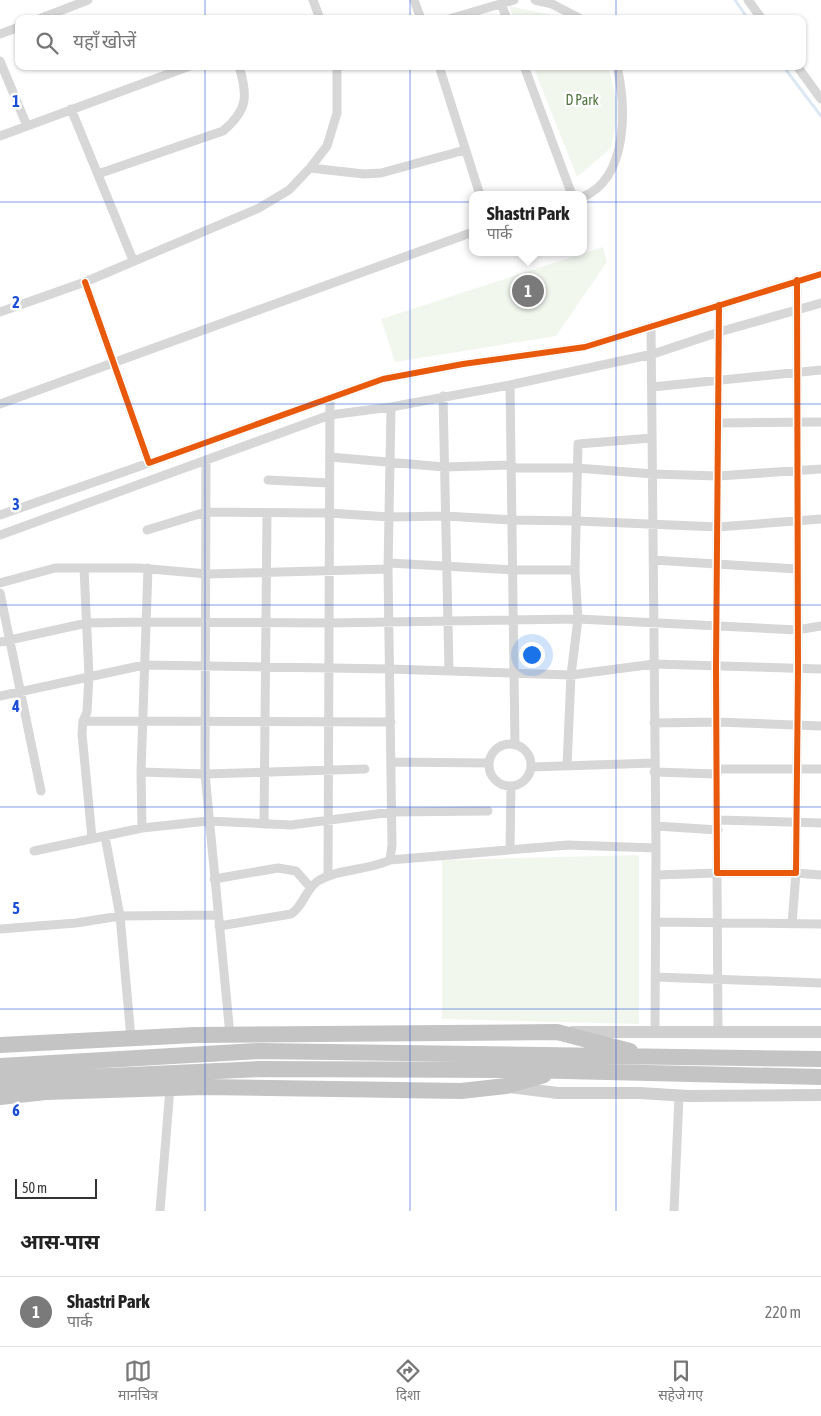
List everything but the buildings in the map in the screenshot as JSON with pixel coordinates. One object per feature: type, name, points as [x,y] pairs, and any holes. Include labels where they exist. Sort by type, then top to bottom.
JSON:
[{"type":"highway","points":[[0,1045],[230,1035],[556,1032],[627,1048],[641,1057]]},
{"type":"highway","points":[[0,1066],[258,1051],[821,1059]]},
{"type":"highway","points":[[0,1081],[259,1069],[558,1071],[821,1076]]},
{"type":"highway","points":[[0,1097],[46,1092],[170,1088],[461,1091],[506,1086],[558,1071]]},
{"type":"street","points":[[49,15],[88,0]]},
{"type":"street","points":[[314,0],[319,15]]},
{"type":"street","points":[[414,0],[420,15]]},
{"type":"street","points":[[462,15],[514,0]]},
{"type":"street","points":[[535,0],[552,4],[573,15]]},
{"type":"street","points":[[748,0],[759,15]]},
{"type":"street","points":[[501,3],[506,15]]},
{"type":"street","points":[[0,34],[15,28]]},
{"type":"street","points":[[0,61],[27,126]]},
{"type":"street","points":[[0,136],[179,70]]},
{"type":"street","points":[[98,174],[223,130],[236,118],[244,104],[245,87],[240,70]]},
{"type":"street","points":[[0,312],[84,282],[259,208],[289,190],[310,168],[327,146],[337,113],[337,70]]},
{"type":"street","points":[[440,70],[479,191]]},
{"type":"street","points":[[525,70],[571,191]]},
{"type":"street","points":[[587,195],[610,169],[622,138],[624,113],[618,70]]},
{"type":"street","points":[[800,70],[821,99]]},
{"type":"street","points":[[71,109],[133,260]]},
{"type":"street","points":[[310,168],[364,174],[381,173],[465,150]]},
{"type":"street","points":[[0,404],[469,233]]},
{"type":"street","points":[[0,515],[383,380],[463,364],[585,347],[821,274]]},
{"type":"street","points":[[792,924],[796,873],[798,669],[797,280]]},
{"type":"street","points":[[84,282],[149,463]]},
{"type":"street","points":[[0,535],[330,415],[391,407],[510,385],[652,354],[719,332],[821,303]]},
{"type":"street","points":[[718,1031],[716,667],[718,627],[719,304]]},
{"type":"street","points":[[651,326],[656,826],[654,1031]]},
{"type":"street","points":[[652,386],[821,370]]},
{"type":"street","points":[[510,385],[515,745]]},
{"type":"street","points":[[443,396],[449,671]]},
{"type":"street","points":[[328,876],[330,398]]},
{"type":"street","points":[[390,860],[392,812],[388,517],[391,407]]},
{"type":"street","points":[[718,423],[821,422]]},
{"type":"street","points":[[567,766],[571,675],[578,620],[575,570],[578,520],[578,444],[652,438]]},
{"type":"street","points":[[330,457],[444,467],[511,465],[516,468],[577,468],[653,474],[718,476],[797,469],[821,469]]},
{"type":"street","points":[[206,460],[205,774],[230,1035]]},
{"type":"street","points":[[268,480],[329,483]]},
{"type":"street","points":[[147,530],[206,512],[388,517],[445,516],[718,527],[821,519]]},
{"type":"street","points":[[264,824],[268,571],[267,514]]},
{"type":"street","points":[[654,560],[797,569]]},
{"type":"street","points":[[0,583],[55,568],[148,568],[207,574],[447,565],[575,570]]},
{"type":"street","points":[[84,568],[89,676],[87,712],[83,720],[82,734],[92,838]]},
{"type":"street","points":[[142,828],[142,722],[148,568]]},
{"type":"street","points":[[0,594],[5,641],[20,692],[40,791]]},
{"type":"street","points":[[5,641],[87,623],[578,620],[797,630],[821,626]]},
{"type":"street","points":[[0,696],[144,665],[390,669],[571,675],[654,664],[821,669]]},
{"type":"street","points":[[83,720],[142,722],[266,720],[390,722]]},
{"type":"street","points":[[654,723],[717,722],[821,726]]},
{"type":"street","points":[[509,744],[515,745],[529,755],[531,767],[527,778],[511,786],[495,780],[491,775],[489,764],[498,748],[509,744]]},
{"type":"street","points":[[391,762],[489,764]]},
{"type":"street","points":[[531,767],[654,768],[717,772],[821,770]]},
{"type":"street","points":[[141,772],[205,774],[328,769],[365,770]]},
{"type":"street","points":[[510,849],[511,786]]},
{"type":"street","points":[[34,851],[142,828],[208,821],[291,825],[392,812],[488,811]]},
{"type":"street","points":[[718,820],[821,823]]},
{"type":"street","points":[[656,826],[718,830]]},
{"type":"street","points":[[106,842],[120,916],[131,1038]]},
{"type":"street","points":[[219,926],[291,914],[298,908],[311,886],[328,876],[382,864],[390,860],[568,845],[656,848]]},
{"type":"street","points":[[214,879],[278,868],[296,871],[311,886]]},
{"type":"street","points":[[656,875],[796,873],[821,875]]},
{"type":"street","points":[[0,929],[76,923],[120,916],[218,915]]},
{"type":"street","points":[[656,922],[821,924]]},
{"type":"street","points":[[656,977],[821,983]]},
{"type":"street","points":[[556,1032],[821,1032]]},
{"type":"street","points":[[506,1086],[558,1093],[679,1096],[821,1095]]},
{"type":"street","points":[[160,1211],[170,1088]]},
{"type":"street","points":[[674,1211],[679,1096]]},
{"type":"green space","points":[[509,6],[551,15],[512,15]]},
{"type":"green space","name":"D Park","points":[[535,70],[609,70],[619,110],[611,148],[577,177]]},
{"type":"green space","points":[[603,247],[607,262],[556,336],[395,362],[381,319],[575,256],[587,256],[587,252]]},
{"type":"green space","points":[[639,855],[639,1024],[442,1019],[442,860]]},
{"type":"waterway","points":[[735,0],[745,15]]},
{"type":"waterway","points":[[786,70],[821,116]]},
{"type":"cycle path","points":[[85,282],[149,463],[383,379],[463,364],[585,347],[821,274]]},
{"type":"cycle path","points":[[719,305],[716,667],[717,873],[796,873],[798,669],[797,280]]},
{"type":"place","name":"Shastri Park","points":[[528,291]]}]
